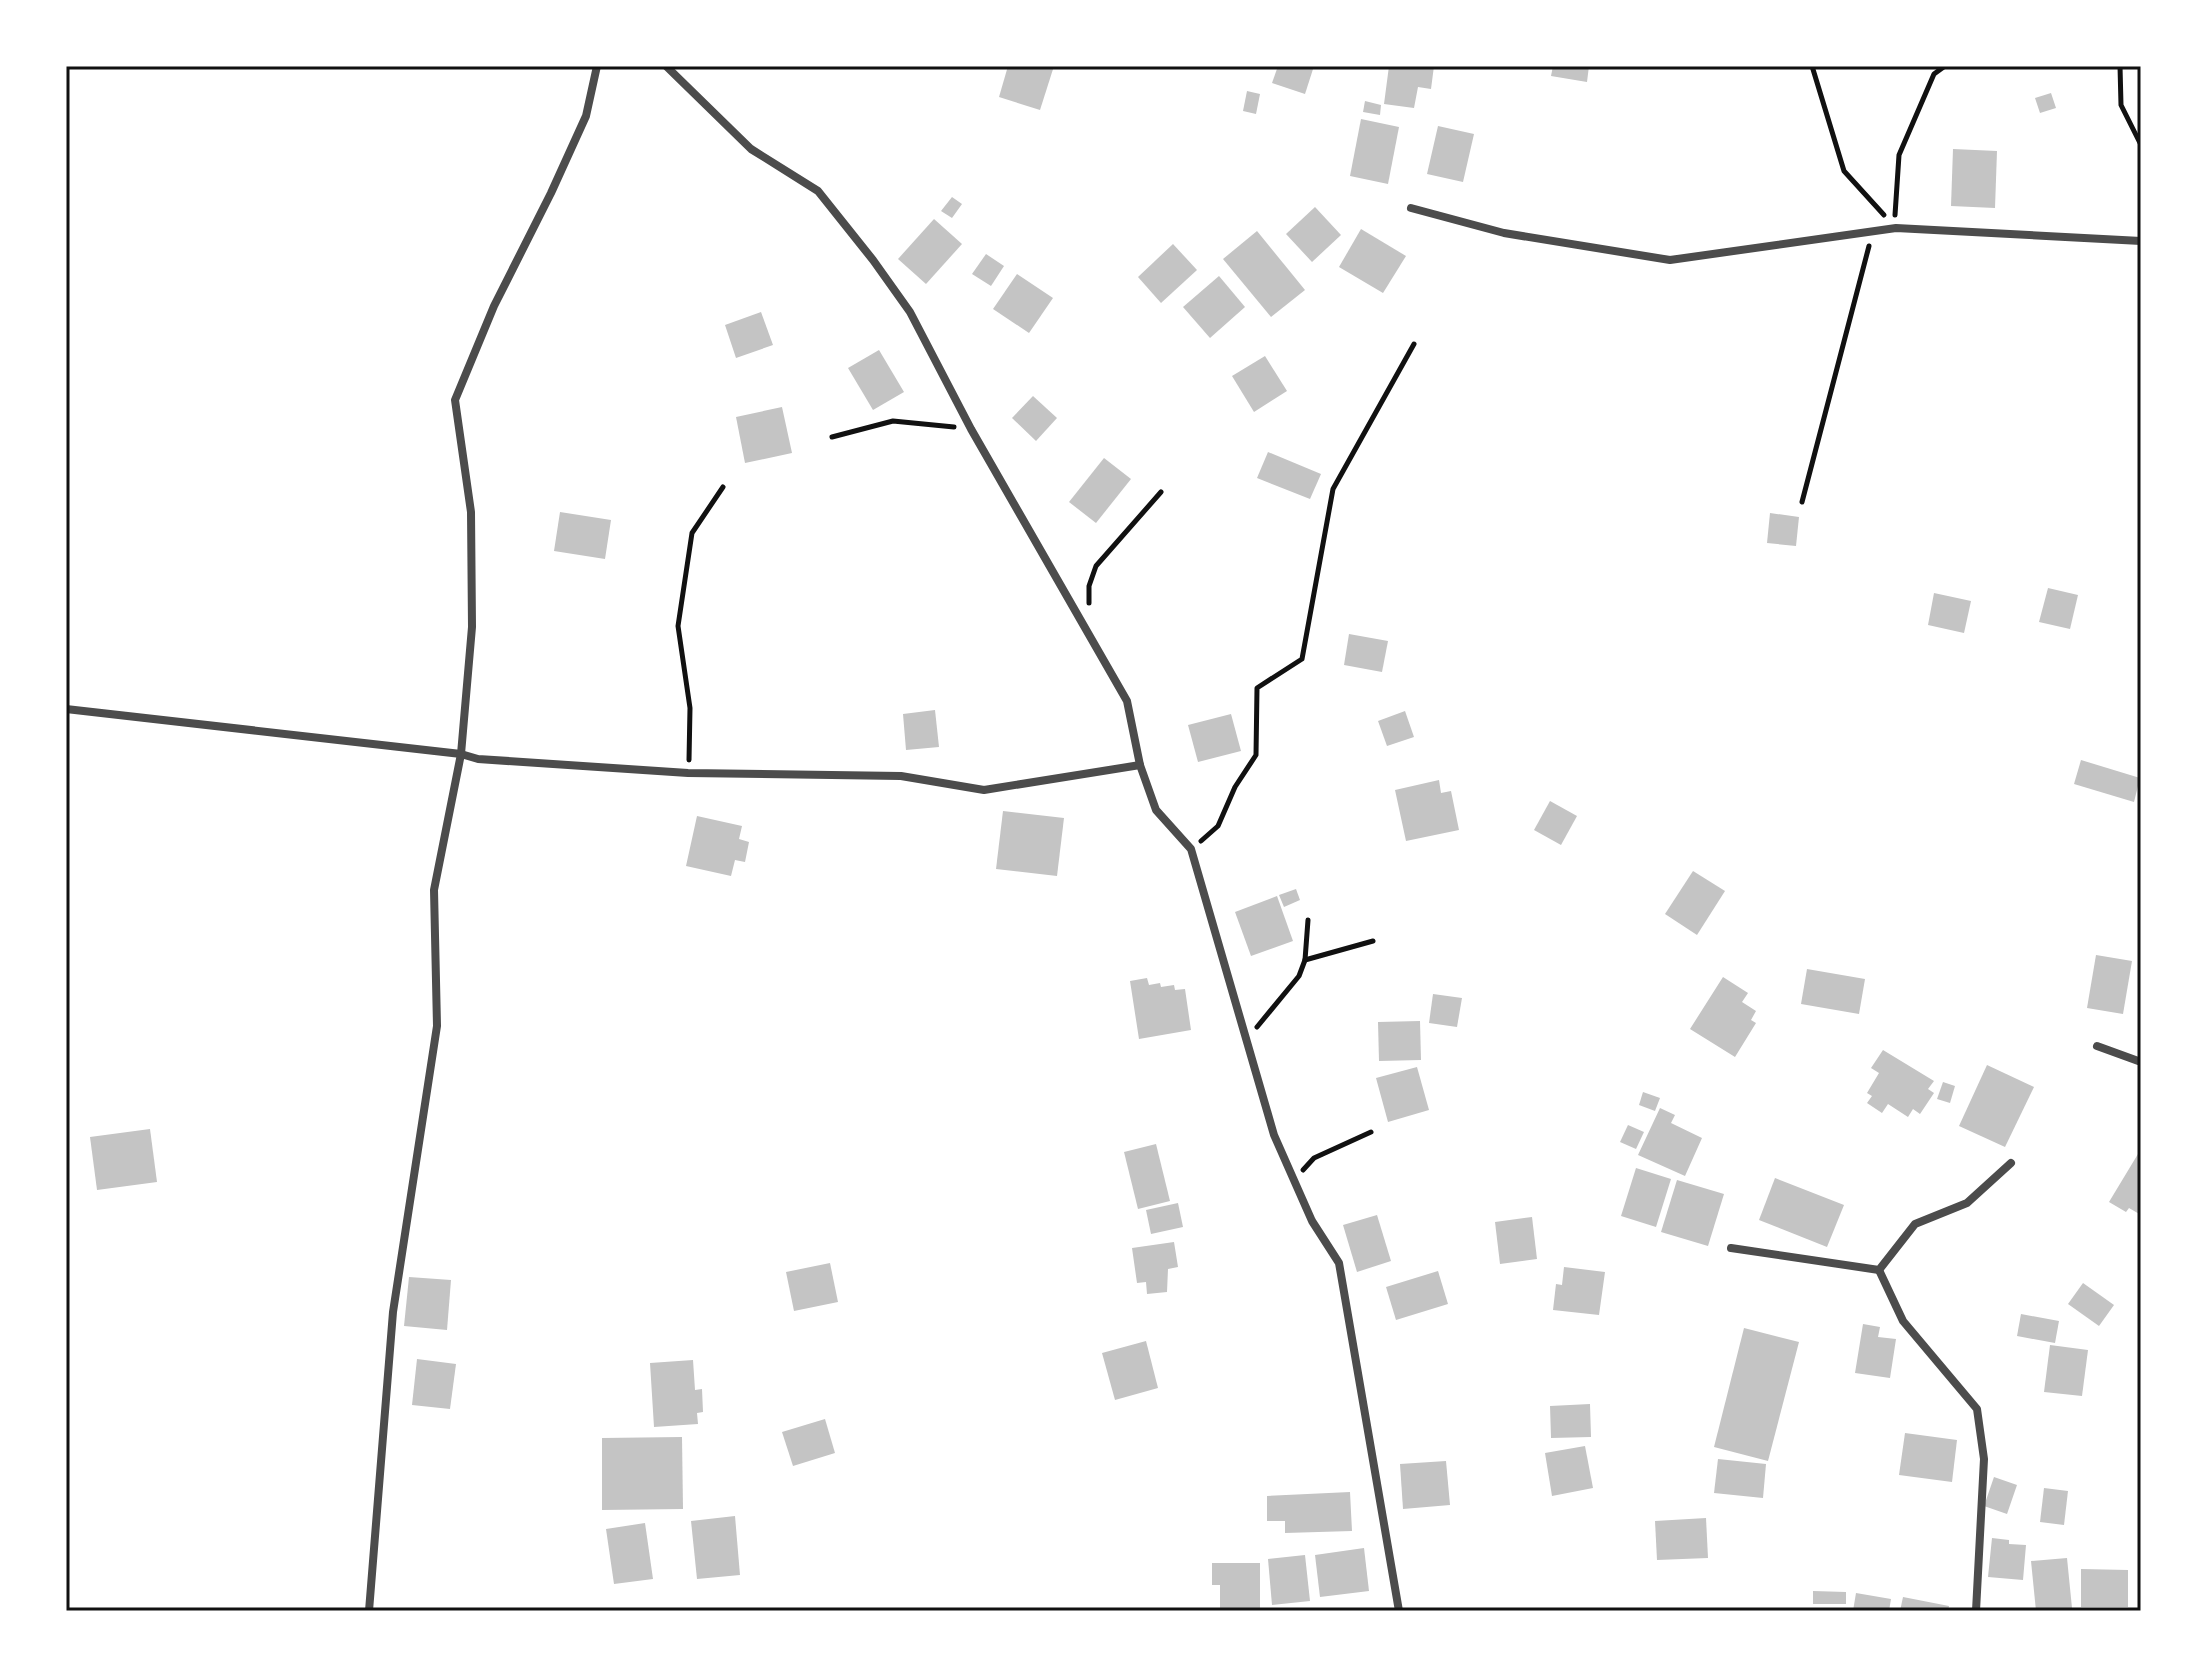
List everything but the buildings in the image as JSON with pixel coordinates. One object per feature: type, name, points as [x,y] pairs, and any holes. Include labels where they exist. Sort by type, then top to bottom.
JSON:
[{"type":"street","points":[[369,1611],[393,1312],[437,1026],[434,890],[461,754],[472,627],[471,512],[455,400],[494,306],[586,116],[597,66]]},
{"type":"street","points":[[666,66],[751,149],[818,191],[873,260],[910,312],[971,429],[1127,701],[1140,765],[1156,810],[1191,849],[1274,1135],[1312,1221],[1339,1263],[1399,1611]]},
{"type":"street","points":[[1411,208],[1504,233],[1670,260],[1896,228],[2141,241]]},
{"type":"street","points":[[66,709],[461,754],[478,759],[688,773],[901,776],[984,790],[1140,765]]},
{"type":"street","points":[[2097,1046],[2141,1062]]},
{"type":"street","points":[[1879,1270],[1915,1224],[1967,1203],[2011,1163]]},
{"type":"street","points":[[1731,1248],[1879,1270]]},
{"type":"street","points":[[1879,1270],[1903,1321],[1977,1409],[1984,1459],[1976,1611]]},
{"type":"path","points":[[1812,66],[1844,171],[1896,228]]},
{"type":"path","points":[[1896,228],[1894,208],[1899,155],[1934,74],[1945,66]]},
{"type":"path","points":[[2120,66],[2121,105],[2141,145]]},
{"type":"path","points":[[1802,502],[1873,229]]},
{"type":"path","points":[[1191,849],[1218,826],[1235,787],[1256,755],[1257,688],[1302,659],[1333,489],[1414,344]]},
{"type":"path","points":[[832,437],[893,421],[971,429]]},
{"type":"path","points":[[688,773],[690,708],[678,626],[692,533],[723,487]]},
{"type":"path","points":[[1088,632],[1089,586],[1096,566],[1161,492]]},
{"type":"path","points":[[1250,1051],[1256,1028],[1299,976],[1305,960],[1308,920]]},
{"type":"path","points":[[1305,960],[1373,941]]},
{"type":"path","points":[[1295,1179],[1314,1158],[1371,1132]]}]
